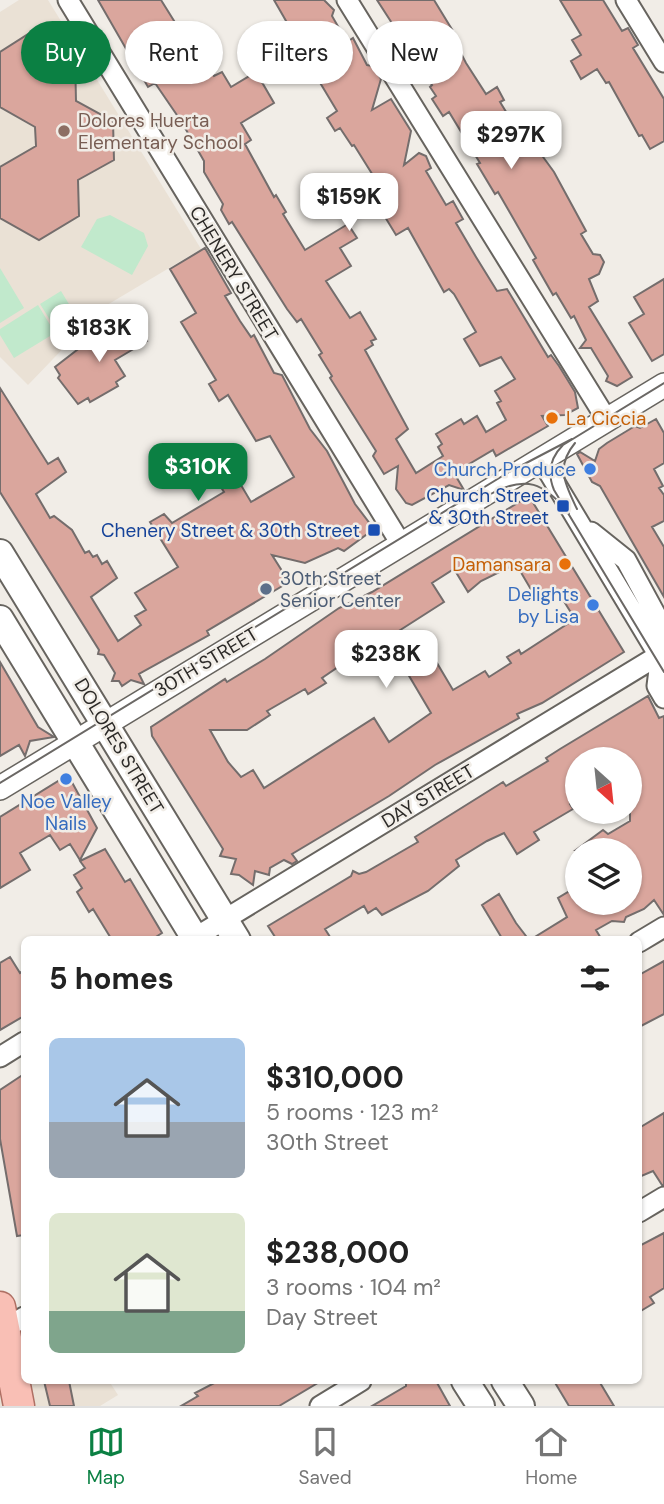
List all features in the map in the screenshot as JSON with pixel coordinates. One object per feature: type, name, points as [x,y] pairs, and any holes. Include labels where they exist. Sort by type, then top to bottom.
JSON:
[{"type":"main road","name":"DOLORES STREET","points":[[0,553],[231,930]]},
{"type":"main road","name":"DOLORES STREET","points":[[0,619],[192,936]]},
{"type":"main road","points":[[7,1321],[19,1406]]},
{"type":"main road","points":[[467,1384],[481,1406]]},
{"type":"main road","points":[[507,1384],[521,1406]]},
{"type":"street","name":"CHENERY STREET","points":[[68,0],[401,544]]},
{"type":"street","points":[[347,0],[607,420]]},
{"type":"street","points":[[626,0],[664,62]]},
{"type":"street","name":"30TH STREET","points":[[0,788],[664,385]]},
{"type":"street","points":[[542,461],[662,657],[657,686],[664,698]]},
{"type":"street","name":"DAY STREET","points":[[206,936],[231,930],[662,657]]},
{"type":"street","points":[[642,941],[664,927]]},
{"type":"street","points":[[0,1058],[21,1044]]},
{"type":"street","points":[[642,1210],[664,1197]]},
{"type":"street","points":[[320,1406],[356,1384]]},
{"type":"shaded area","name":"Dolores Huerta Elementary School","points":[[19,0],[48,0],[61,21],[21,21],[21,84],[100,84],[201,249],[102,308],[28,385],[0,357],[0,12]]},
{"type":"shaded area","points":[[21,1319],[21,1384],[111,1384],[118,1395],[100,1406],[0,1406],[0,1332]]},
{"type":"green space","points":[[110,215],[144,233],[148,246],[132,275],[81,247],[97,219]]},
{"type":"green space","points":[[0,268],[24,308],[0,323]]},
{"type":"green space","points":[[61,291],[78,319],[57,331],[40,304]]},
{"type":"green space","points":[[38,305],[55,333],[14,358],[0,335],[0,329]]},
{"type":"building","points":[[98,0],[161,0],[174,21],[125,21],[125,47]]},
{"type":"building","points":[[274,0],[324,0],[334,10],[332,16],[335,21],[286,21]]},
{"type":"building","points":[[377,0],[434,0],[447,21],[391,21]]},
{"type":"building","points":[[560,0],[603,0],[622,31],[628,28],[638,45],[633,48],[664,99],[664,141],[650,149],[642,135],[639,136],[609,82],[606,83],[597,69],[581,79],[571,61],[581,55],[572,40],[581,35]]},
{"type":"building","points":[[353,38],[367,65],[367,84],[380,84],[372,110],[391,99],[411,131],[404,165],[419,153],[426,156],[431,168],[426,171],[446,205],[453,201],[463,219],[456,223],[476,257],[497,291],[507,289],[548,357],[551,355],[575,392],[578,408],[565,415],[542,416],[548,426],[496,456],[493,450],[454,473],[464,490],[449,485],[412,505],[406,503],[396,489],[398,466],[384,474],[373,456],[376,451],[330,378],[332,376],[319,355],[322,353],[301,319],[297,322],[287,309],[232,222],[229,224],[221,210],[223,204],[204,172],[204,161],[156,84],[223,84],[223,74],[231,87],[237,83],[263,84],[274,103],[241,123],[251,140],[245,144],[274,197],[276,195],[286,212],[283,214],[305,250],[348,224],[357,238],[340,248],[351,266],[326,281],[350,318],[360,312],[376,339],[371,341],[373,345],[365,350],[408,429],[396,439],[416,473],[443,456],[438,447],[442,444],[436,434],[461,419],[464,424],[477,416],[486,432],[506,420],[497,403],[501,401],[495,391],[515,379],[501,357],[480,366],[464,339],[476,332],[454,294],[449,289],[444,292],[408,228],[396,235],[379,207],[389,201],[354,145],[352,146],[340,128],[335,131],[327,118],[337,111],[321,84],[353,84]]},
{"type":"building","points":[[21,39],[21,84],[76,84],[76,101],[113,121],[114,160],[78,180],[79,216],[39,240],[0,218],[0,167],[36,146],[35,127],[0,107],[0,52]]},
{"type":"building","points":[[463,57],[486,94],[497,87],[504,100],[500,102],[532,154],[538,150],[554,172],[586,231],[581,234],[593,254],[600,255],[604,262],[599,274],[589,279],[598,301],[589,307],[632,377],[617,386],[606,381],[608,376],[591,348],[580,348],[586,340],[574,316],[571,318],[556,293],[553,295],[533,260],[536,258],[498,192],[495,194],[477,164],[480,163],[449,112],[443,116],[432,99],[436,96],[430,87],[463,84]]},
{"type":"building","points":[[205,248],[231,293],[225,296],[240,321],[251,337],[254,335],[274,373],[282,375],[310,429],[327,451],[355,504],[374,529],[344,551],[338,548],[305,563],[272,555],[289,582],[207,631],[209,635],[139,674],[144,684],[131,680],[122,686],[119,681],[112,681],[115,673],[104,655],[98,654],[99,650],[0,492],[0,388],[48,464],[58,458],[66,472],[36,494],[50,518],[54,516],[72,530],[85,553],[89,551],[93,557],[97,555],[102,564],[107,561],[117,578],[91,597],[118,641],[141,625],[135,616],[146,610],[135,593],[178,567],[150,522],[164,514],[172,523],[224,492],[219,484],[235,475],[251,502],[294,477],[270,436],[256,441],[228,395],[219,401],[209,384],[216,380],[181,322],[196,313],[170,269]]},
{"type":"building","points":[[664,279],[664,354],[652,361],[629,323],[644,314],[634,297]]},
{"type":"building","points":[[134,320],[147,341],[115,360],[125,376],[116,382],[118,386],[90,402],[88,398],[78,404],[58,378],[60,375],[55,367],[99,333],[103,339]]},
{"type":"building","points":[[656,419],[664,433],[664,463],[654,469],[663,486],[659,488],[664,495],[664,521],[652,527],[664,547],[664,597],[600,486],[592,482],[577,454],[580,452],[595,461],[599,449],[607,443],[635,426],[640,428]]},
{"type":"building","points":[[529,496],[624,652],[542,703],[517,714],[519,718],[435,765],[292,854],[297,861],[292,864],[284,860],[270,868],[269,875],[255,871],[253,885],[239,875],[231,874],[236,859],[220,856],[223,849],[152,736],[151,727],[225,679],[227,682],[265,659],[339,608],[372,592]],"holes":[[[516,564],[536,598],[555,587],[575,619],[521,654],[519,650],[507,657],[511,663],[489,677],[485,671],[453,690],[431,653],[405,669],[431,713],[389,742],[374,718],[264,788],[253,770],[241,777],[228,762],[210,730],[247,730],[270,715],[267,711],[305,689],[308,694],[326,683],[322,678],[366,648],[394,673],[396,671],[380,643],[444,602],[432,583],[454,569],[468,592],[481,581]]]},
{"type":"building","points":[[0,662],[38,727],[54,737],[30,741],[25,756],[19,745],[0,756]]},
{"type":"building","points":[[648,696],[659,718],[664,716],[664,915],[654,900],[642,910],[642,838],[592,838],[603,830],[608,834],[625,824],[642,824],[642,747],[565,747],[565,814],[534,832],[539,840],[517,854],[504,833],[456,860],[459,866],[428,891],[382,915],[376,908],[368,913],[364,906],[325,929],[329,936],[274,936],[268,926],[351,876],[353,871],[359,874],[366,872],[418,842],[415,837],[503,782],[506,786],[548,761],[546,758]]},
{"type":"building","points":[[68,775],[97,828],[80,860],[70,844],[60,850],[50,835],[20,853],[30,870],[0,888],[0,817]]},
{"type":"building","points":[[105,849],[125,882],[130,879],[162,933],[157,936],[110,936],[93,909],[89,912],[77,892],[82,888],[74,875],[85,868],[80,861]]},
{"type":"building","points":[[499,894],[526,936],[501,936],[482,905]]},
{"type":"building","points":[[565,894],[565,913],[558,898]]},
{"type":"building","points":[[566,915],[630,915],[624,922],[612,921],[596,930],[600,936],[536,936],[567,917]]},
{"type":"building","points":[[10,957],[21,972],[21,1018],[0,1030],[0,963]]},
{"type":"building","points":[[664,961],[664,1014],[642,1025],[642,973]]},
{"type":"building","points":[[21,1076],[21,1235],[17,1236],[0,1139],[0,1090]]},
{"type":"building","points":[[664,1113],[664,1185],[653,1171],[642,1176],[642,1126]]},
{"type":"building","points":[[664,1233],[664,1288],[650,1297],[654,1303],[642,1310],[642,1244]]},
{"type":"building","points":[[45,1384],[70,1384],[74,1406],[50,1406]]},
{"type":"building","points":[[212,1384],[316,1384],[279,1406],[181,1406],[198,1396],[195,1393]]},
{"type":"building","points":[[438,1384],[450,1406],[372,1406],[406,1386]]},
{"type":"building","points":[[556,1384],[601,1384],[614,1406],[569,1406]]},
{"type":"tram line","points":[[664,383],[563,445],[555,455],[550,472],[554,490],[664,672]]},
{"type":"tram line","points":[[0,783],[509,472],[572,439]]},
{"type":"tram line","points":[[575,443],[565,460],[564,476],[577,509]]},
{"type":"tram line","points":[[489,495],[514,485],[534,485],[551,495],[569,513]]},
{"type":"place","name":"Dolores Huerta Elementary School","points":[[64,131]]},
{"type":"place","name":"La Ciccia","points":[[552,418]]},
{"type":"place","name":"Church Produce","points":[[590,469]]},
{"type":"place","name":"Church Street & 30th Street","points":[[563,506]]},
{"type":"place","name":"Chenery Street & 30th Street","points":[[374,530]]},
{"type":"place","name":"Damansara","points":[[565,564]]},
{"type":"place","name":"30th Street Senior Center","points":[[266,589]]},
{"type":"place","name":"Delights by Lisa","points":[[593,605]]},
{"type":"place","name":"Noe Valley Nails","points":[[66,779]]}]
